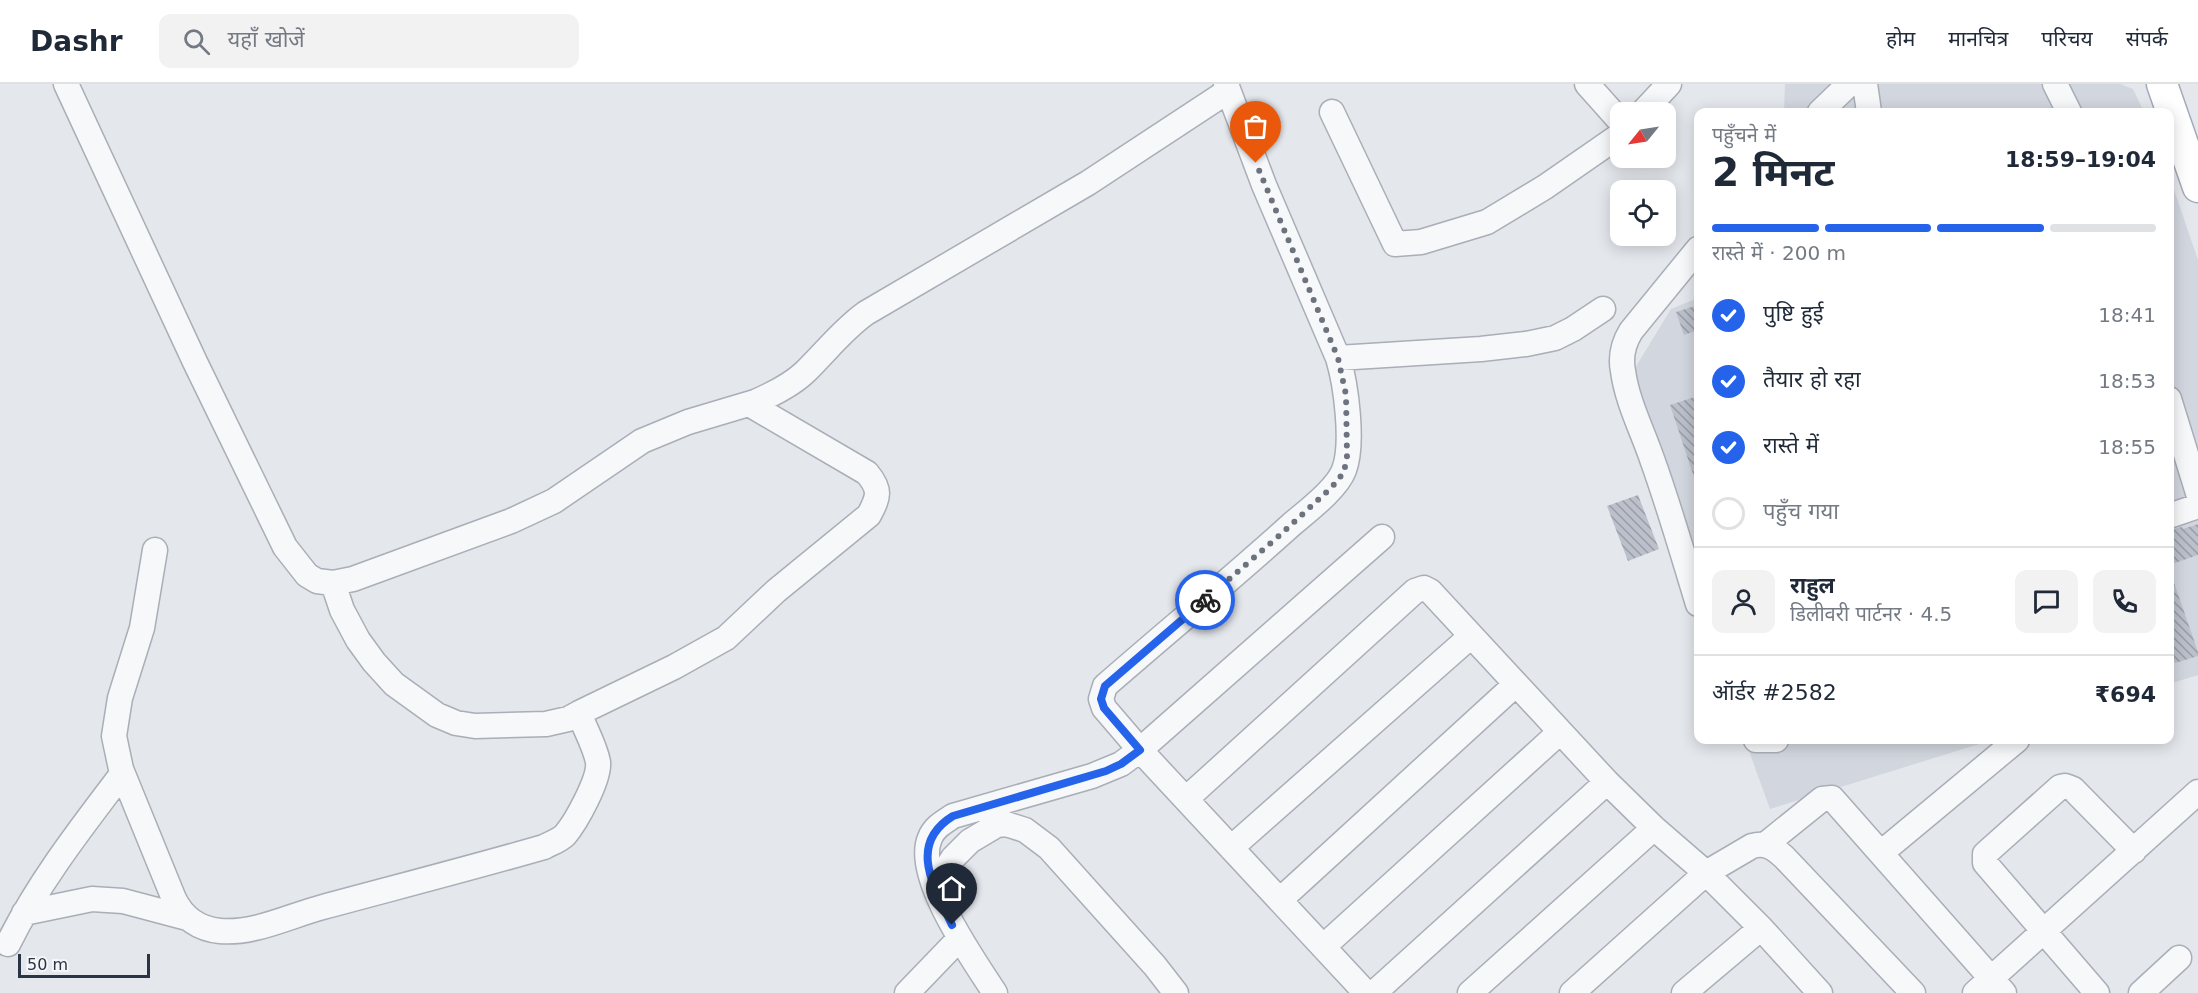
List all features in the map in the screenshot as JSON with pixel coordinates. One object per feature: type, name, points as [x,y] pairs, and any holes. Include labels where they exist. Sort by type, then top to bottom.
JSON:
[{"type":"main road","points":[[2162,84],[2171,108]]},
{"type":"main road","points":[[2179,84],[2198,142]]},
{"type":"main road","points":[[2174,116],[2198,187]]},
{"type":"street","points":[[66,84],[195,362],[285,547],[307,575],[317,581],[333,584],[353,579],[511,522],[574,489],[642,441],[688,422],[769,396],[803,374],[844,330],[866,313],[1088,183],[1227,88],[1264,185],[1338,358],[1346,395],[1348,435],[1344,472],[1313,506],[1105,686],[1101,699],[1104,708],[1140,750],[1366,993]]},
{"type":"street","points":[[1587,84],[1610,110]]},
{"type":"street","points":[[1652,102],[1669,84]]},
{"type":"street","points":[[1824,108],[1850,84]]},
{"type":"street","points":[[1865,84],[1868,108]]},
{"type":"street","points":[[2055,84],[2067,108]]},
{"type":"street","points":[[1332,112],[1395,244],[1420,242],[1487,222],[1545,187],[1610,142]]},
{"type":"street","points":[[1694,254],[1625,340],[1621,359],[1629,395],[1664,493],[1694,591]]},
{"type":"street","points":[[1338,358],[1526,344],[1555,338],[1603,309]]},
{"type":"street","points":[[333,584],[342,610],[358,640],[374,662],[394,684],[437,716],[456,723],[475,726],[546,724],[568,719],[674,667],[726,638],[776,591],[869,515],[876,502],[877,492],[876,484],[867,473],[749,404]]},
{"type":"street","points":[[2174,415],[2198,493]]},
{"type":"street","points":[[2174,514],[2198,506]]},
{"type":"street","points":[[995,993],[959,939],[938,896],[927,850],[930,838],[939,824],[953,816],[1106,771],[1121,764],[1140,750],[1382,537]]},
{"type":"street","points":[[155,550],[142,628],[120,698],[115,722],[116,751],[123,774],[174,899],[179,910],[187,918]]},
{"type":"street","points":[[1186,799],[1415,591],[1424,588],[1430,591],[1607,782],[1654,828],[1706,873],[1761,928],[1820,993]]},
{"type":"street","points":[[1231,848],[1471,636]]},
{"type":"street","points":[[1280,900],[1515,685]]},
{"type":"street","points":[[24,913],[92,899],[123,902],[187,918],[205,928],[220,931],[257,928],[320,908],[544,847],[563,836],[571,826],[597,780],[598,764],[579,713]]},
{"type":"street","points":[[1323,947],[1560,732]]},
{"type":"street","points":[[1881,853],[2012,744]]},
{"type":"street","points":[[8,944],[24,913],[76,836],[123,774]]},
{"type":"street","points":[[1374,993],[1607,782]]},
{"type":"street","points":[[2097,993],[1985,862],[1985,854],[2060,787],[2066,786],[2073,789],[2134,850]]},
{"type":"street","points":[[1572,993],[1706,873],[1752,846],[1766,844],[1822,799],[1832,798],[1881,853],[1990,988],[2046,931],[2198,792]]},
{"type":"street","points":[[938,896],[945,871],[953,858],[970,841],[997,825],[1006,824],[1025,830],[1049,848],[1155,966],[1176,993]]},
{"type":"street","points":[[1470,993],[1654,828]]},
{"type":"street","points":[[1766,844],[1784,857],[1913,993]]},
{"type":"street","points":[[1684,993],[1761,928]]},
{"type":"street","points":[[907,993],[959,939]]},
{"type":"street","points":[[2141,993],[2179,958]]},
{"type":"shaded area","points":[[1785,84],[2120,84],[2133,89],[2142,108],[1784,108]]},
{"type":"shaded area","points":[[2174,190],[2198,260],[2198,675],[2174,682]]},
{"type":"shaded area","points":[[1694,300],[1694,575],[1632,373],[1671,309]]},
{"type":"shaded area","points":[[1746,744],[1979,744],[1770,809]]},
{"type":"building","points":[[1694,306],[1694,331],[1684,335],[1676,312]]},
{"type":"building","points":[[1694,397],[1694,477],[1670,405]]},
{"type":"building","points":[[1638,495],[1659,549],[1628,561],[1607,506]]},
{"type":"building","points":[[2198,524],[2198,555],[2174,563],[2174,529],[2182,527],[2183,529]]},
{"type":"building","points":[[2174,583],[2198,652],[2198,656],[2175,663]]},
{"type":"way so far","points":[[1205,600],[1332,487],[1344,472],[1347,456],[1346,395],[1338,358],[1256,163]]},
{"type":"route","points":[[952,925],[938,896],[927,860],[930,838],[939,824],[953,816],[1106,771],[1121,764],[1140,750],[1104,708],[1101,699],[1105,686],[1205,600]]}]
